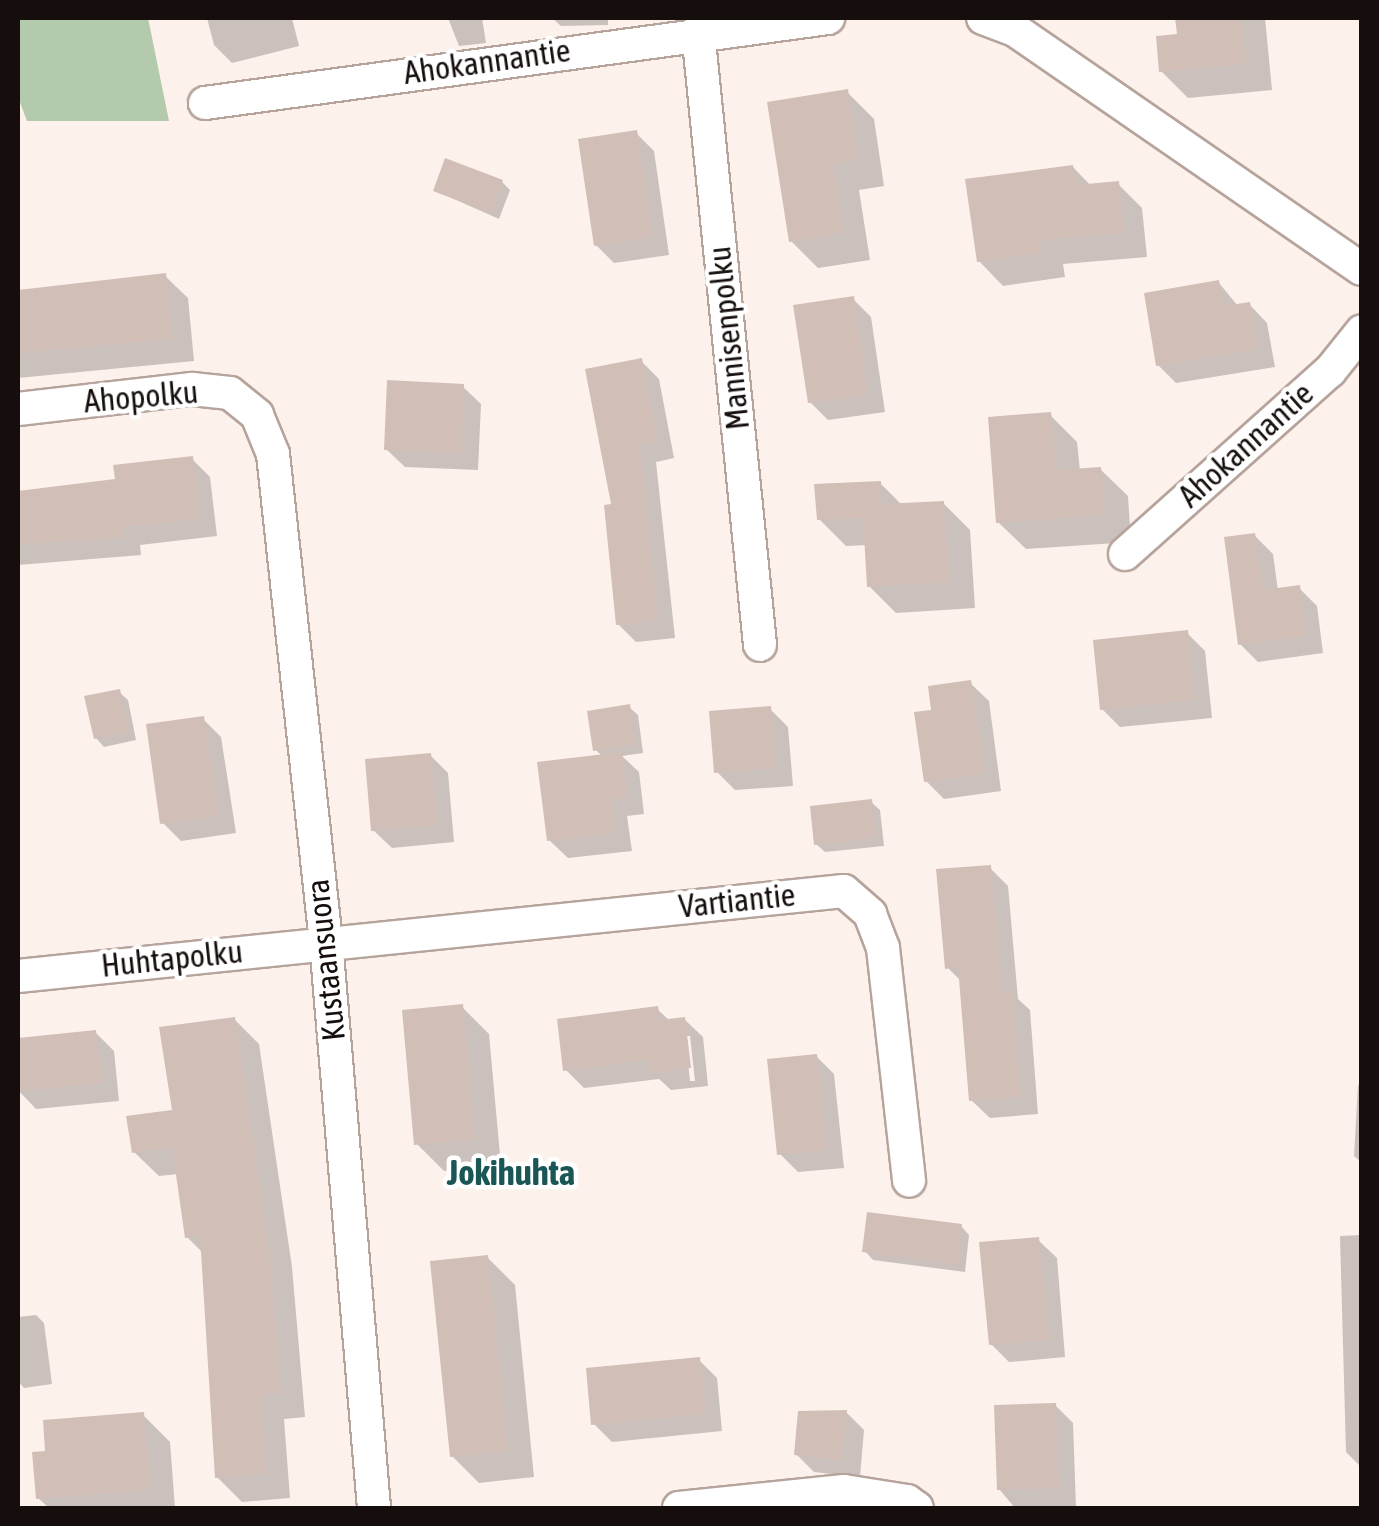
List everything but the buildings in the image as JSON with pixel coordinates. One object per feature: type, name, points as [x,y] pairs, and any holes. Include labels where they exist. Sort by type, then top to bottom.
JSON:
[{"type":"street","name":"Ahokannantie","points":[[206,103],[698,31],[828,18]]},
{"type":"street","points":[[982,18],[1014,30],[1362,270]]},
{"type":"street","name":"Mannisenpolku","points":[[698,31],[760,646]]},
{"type":"street","name":"Ahokannantie","points":[[1125,554],[1330,371],[1362,331]]},
{"type":"street","name":"Ahopolku","points":[[18,409],[192,389],[230,393],[257,416]]},
{"type":"street","name":"Kustaansuora","points":[[257,416],[273,454],[326,942],[374,1508]]},
{"type":"street","name":"Vartiantie","points":[[326,942],[844,891],[870,914],[882,948],[909,1180]]},
{"type":"street","name":"Huhtapolku","points":[[18,976],[326,942]]},
{"type":"street","points":[[679,1508],[844,1492],[907,1501],[916,1508]]},
{"type":"green space","points":[[18,18],[148,18],[169,121],[27,121],[18,97]]},
{"type":"district","name":"Jokihuhta","points":[[511,1172]]}]
